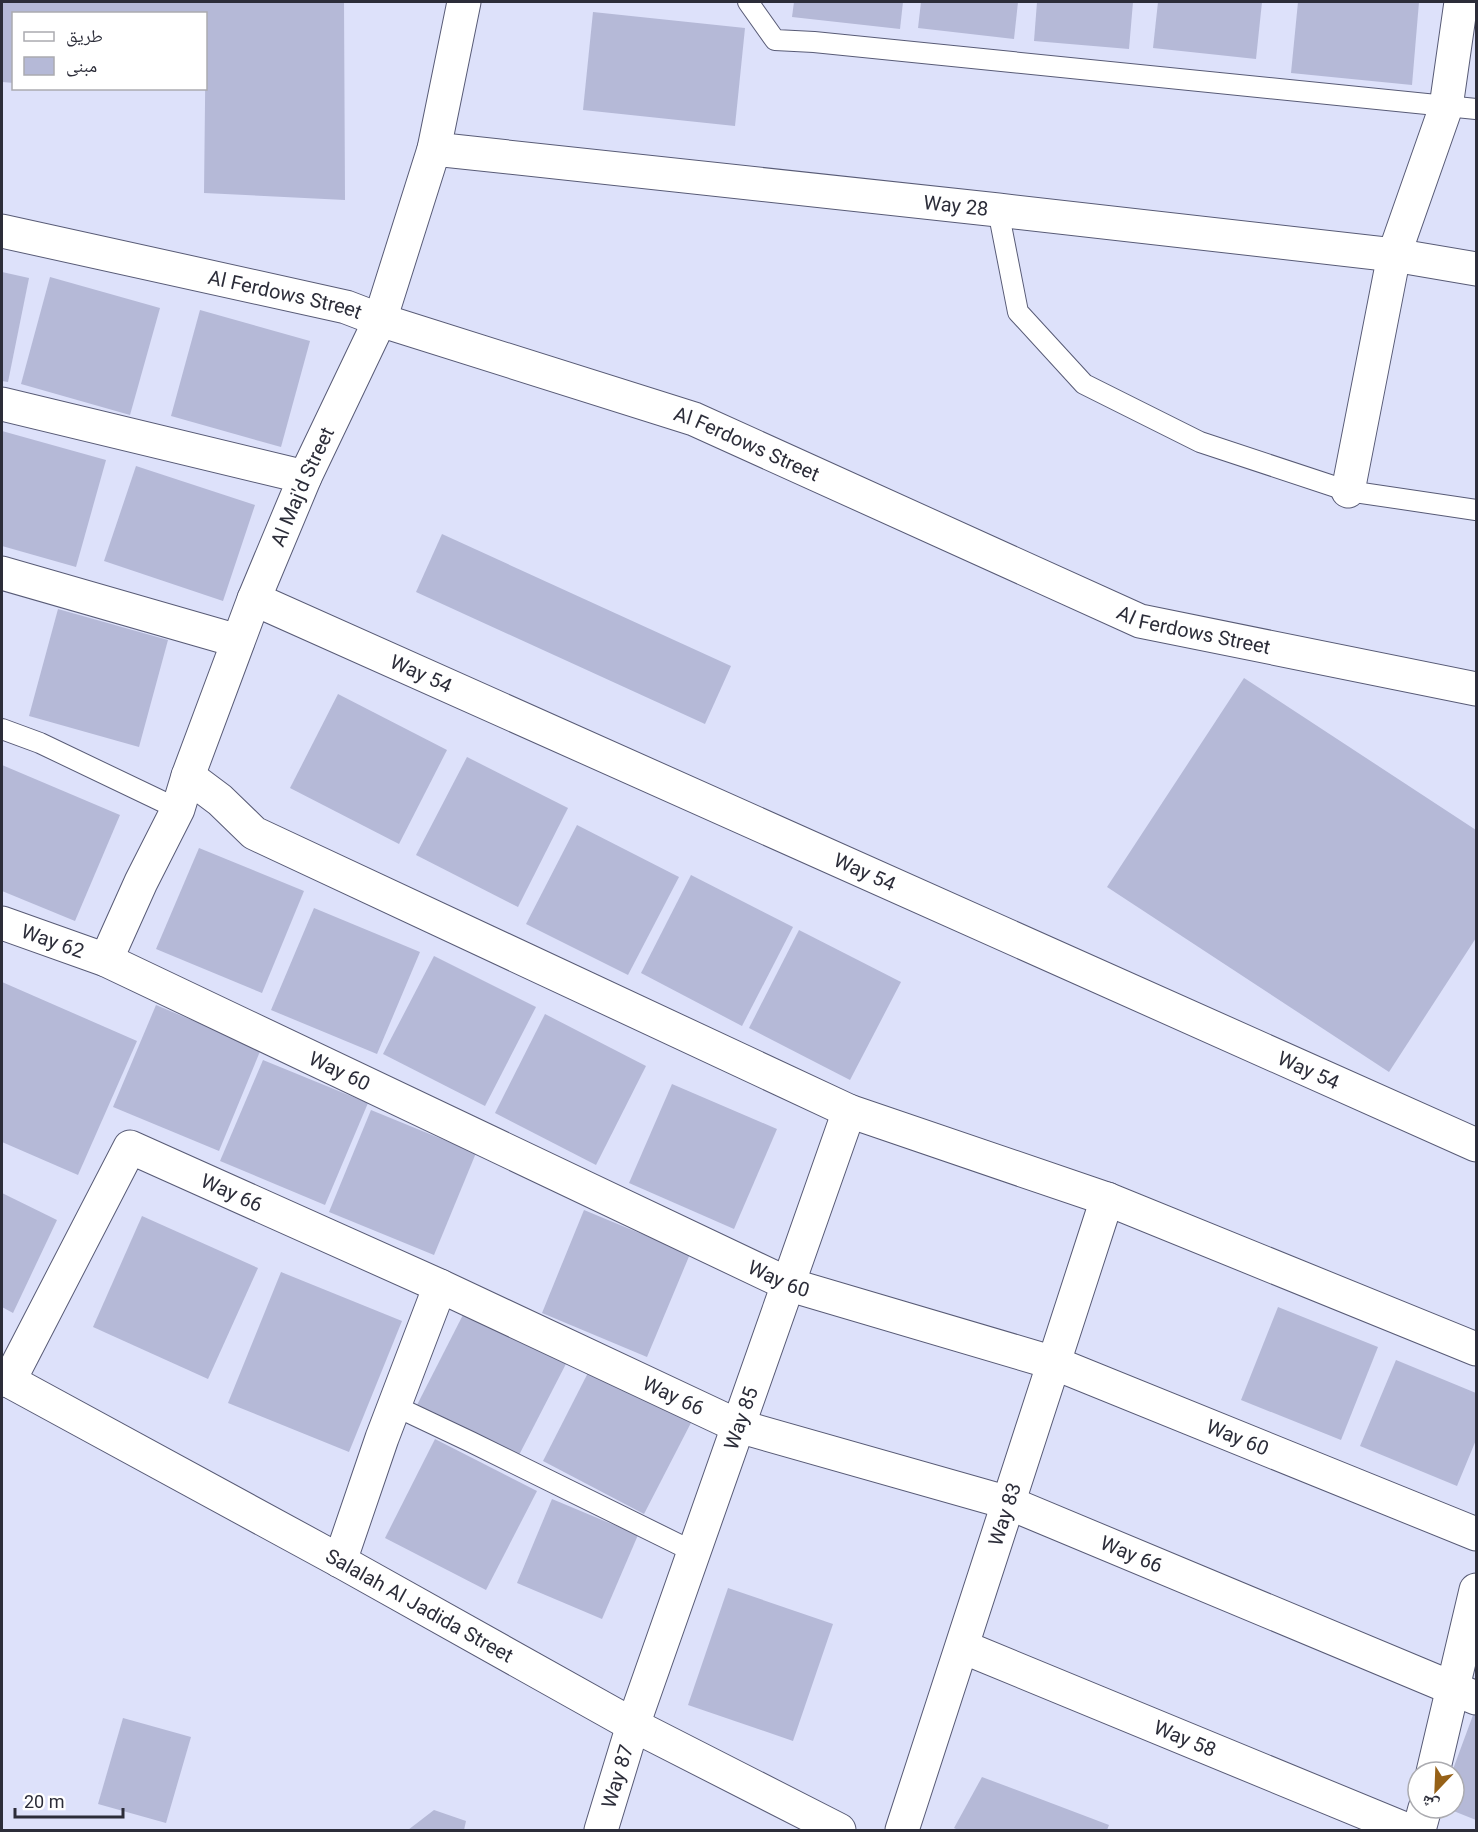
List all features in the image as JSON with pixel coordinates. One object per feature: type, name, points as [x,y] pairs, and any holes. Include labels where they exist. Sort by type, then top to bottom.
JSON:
[{"type":"street","name":"Al Maj'd Street","points":[[106,960],[141,882],[178,809],[188,776],[254,599],[305,477],[380,320],[434,149],[464,2]]},
{"type":"street","points":[[1348,491],[1394,255],[1461,108],[1461,2]]},
{"type":"street","name":"Way 28","points":[[434,149],[1394,255],[1476,269]]},
{"type":"street","name":"Al Ferdows Street","points":[[2,231],[346,307],[380,320],[693,419],[1140,621],[1476,689]]},
{"type":"street","points":[[2,404],[305,477]]},
{"type":"street","points":[[2,573],[238,641]]},
{"type":"street","name":"Way 54","points":[[254,599],[1476,1145]]},
{"type":"street","points":[[188,776],[220,800],[254,833],[849,1111],[1107,1199],[1476,1348]]},
{"type":"street","name":"Way 62","points":[[2,923],[106,960]]},
{"type":"street","name":"Way 60","points":[[106,960],[790,1285],[1054,1363],[1476,1534]]},
{"type":"street","name":"Way 85","points":[[633,1725],[738,1425],[790,1285],[849,1111]]},
{"type":"street","name":"Way 66","points":[[5,1379],[130,1148],[440,1286],[738,1425],[1009,1503],[1464,1692]]},
{"type":"street","name":"Way 83","points":[[902,1830],[1107,1199]]},
{"type":"street","points":[[340,1561],[394,1406],[440,1286]]},
{"type":"street","name":"Salalah Al Jadida Street","points":[[5,1379],[340,1561],[633,1725],[839,1830]]},
{"type":"street","points":[[1438,1760],[1464,1692],[1476,1590]]},
{"type":"street","name":"Way 58","points":[[963,1647],[1407,1830]]},
{"type":"street","name":"Way 87","points":[[601,1830],[633,1725]]},
{"type":"lane","points":[[748,2],[775,40],[1461,108]]},
{"type":"lane","points":[[998,210],[1018,312],[1084,384],[1200,442],[1348,491],[1476,510]]},
{"type":"lane","points":[[2,729],[40,743],[178,809]]},
{"type":"lane","points":[[394,1406],[694,1552]]},
{"type":"building","points":[[2,2],[344,2],[345,200],[204,193],[207,12],[12,12],[12,83],[2,82]]},
{"type":"building","points":[[794,2],[903,2],[900,29],[792,17]]},
{"type":"building","points":[[921,2],[1018,2],[1014,39],[918,28]]},
{"type":"building","points":[[1037,2],[1133,2],[1129,49],[1034,41]]},
{"type":"building","points":[[1158,2],[1262,2],[1256,59],[1153,48]]},
{"type":"building","points":[[1298,2],[1419,2],[1412,85],[1291,73]]},
{"type":"building","points":[[593,12],[745,28],[735,126],[583,110]]},
{"type":"building","points":[[2,272],[29,278],[8,382],[2,381]]},
{"type":"building","points":[[50,277],[160,308],[130,415],[21,384]]},
{"type":"building","points":[[200,310],[310,341],[281,447],[171,416]]},
{"type":"building","points":[[2,431],[106,460],[76,567],[2,546]]},
{"type":"building","points":[[136,466],[255,505],[223,601],[104,561]]},
{"type":"building","points":[[442,534],[731,666],[705,724],[416,592]]},
{"type":"building","points":[[58,609],[168,640],[139,747],[29,716]]},
{"type":"building","points":[[1244,678],[1476,830],[1476,938],[1389,1072],[1107,887]]},
{"type":"building","points":[[338,694],[447,750],[399,844],[290,788]]},
{"type":"building","points":[[467,757],[568,808],[518,907],[416,855]]},
{"type":"building","points":[[2,765],[120,815],[75,921],[2,891]]},
{"type":"building","points":[[577,825],[679,877],[628,975],[526,924]]},
{"type":"building","points":[[199,848],[304,891],[262,993],[156,949]]},
{"type":"building","points":[[691,875],[793,927],[742,1026],[641,973]]},
{"type":"building","points":[[314,908],[420,952],[377,1054],[271,1010]]},
{"type":"building","points":[[799,930],[901,982],[850,1080],[749,1028]]},
{"type":"building","points":[[434,956],[536,1007],[485,1106],[383,1054]]},
{"type":"building","points":[[2,982],[137,1041],[78,1175],[2,1142]]},
{"type":"building","points":[[156,1005],[261,1049],[219,1151],[113,1107]]},
{"type":"building","points":[[545,1014],[646,1066],[596,1165],[495,1113]]},
{"type":"building","points":[[263,1060],[368,1103],[325,1205],[220,1161]]},
{"type":"building","points":[[672,1084],[777,1129],[734,1229],[629,1183]]},
{"type":"building","points":[[371,1110],[476,1153],[434,1255],[329,1212]]},
{"type":"building","points":[[2,1193],[57,1220],[13,1313],[2,1307]]},
{"type":"building","points":[[584,1210],[690,1254],[647,1357],[542,1313]]},
{"type":"building","points":[[142,1216],[258,1268],[208,1379],[93,1327]]},
{"type":"building","points":[[281,1272],[402,1321],[349,1452],[228,1403]]},
{"type":"building","points":[[467,1307],[569,1358],[518,1457],[417,1405]]},
{"type":"building","points":[[1278,1307],[1378,1347],[1341,1440],[1241,1400]]},
{"type":"building","points":[[1396,1360],[1476,1393],[1476,1440],[1457,1486],[1360,1446]]},
{"type":"building","points":[[593,1363],[695,1415],[644,1514],[543,1461]]},
{"type":"building","points":[[435,1439],[537,1491],[486,1590],[385,1538]]},
{"type":"building","points":[[552,1499],[638,1535],[602,1619],[517,1583]]},
{"type":"building","points":[[728,1588],[833,1624],[793,1741],[688,1705]]},
{"type":"building","points":[[1476,1707],[1476,1820],[1466,1816],[1466,1760],[1456,1760]]},
{"type":"building","points":[[123,1718],[191,1737],[166,1823],[98,1804]]},
{"type":"building","points":[[982,1777],[1109,1825],[1107,1830],[958,1830],[954,1828]]},
{"type":"building","points":[[434,1810],[466,1821],[464,1830],[408,1830]]}]
